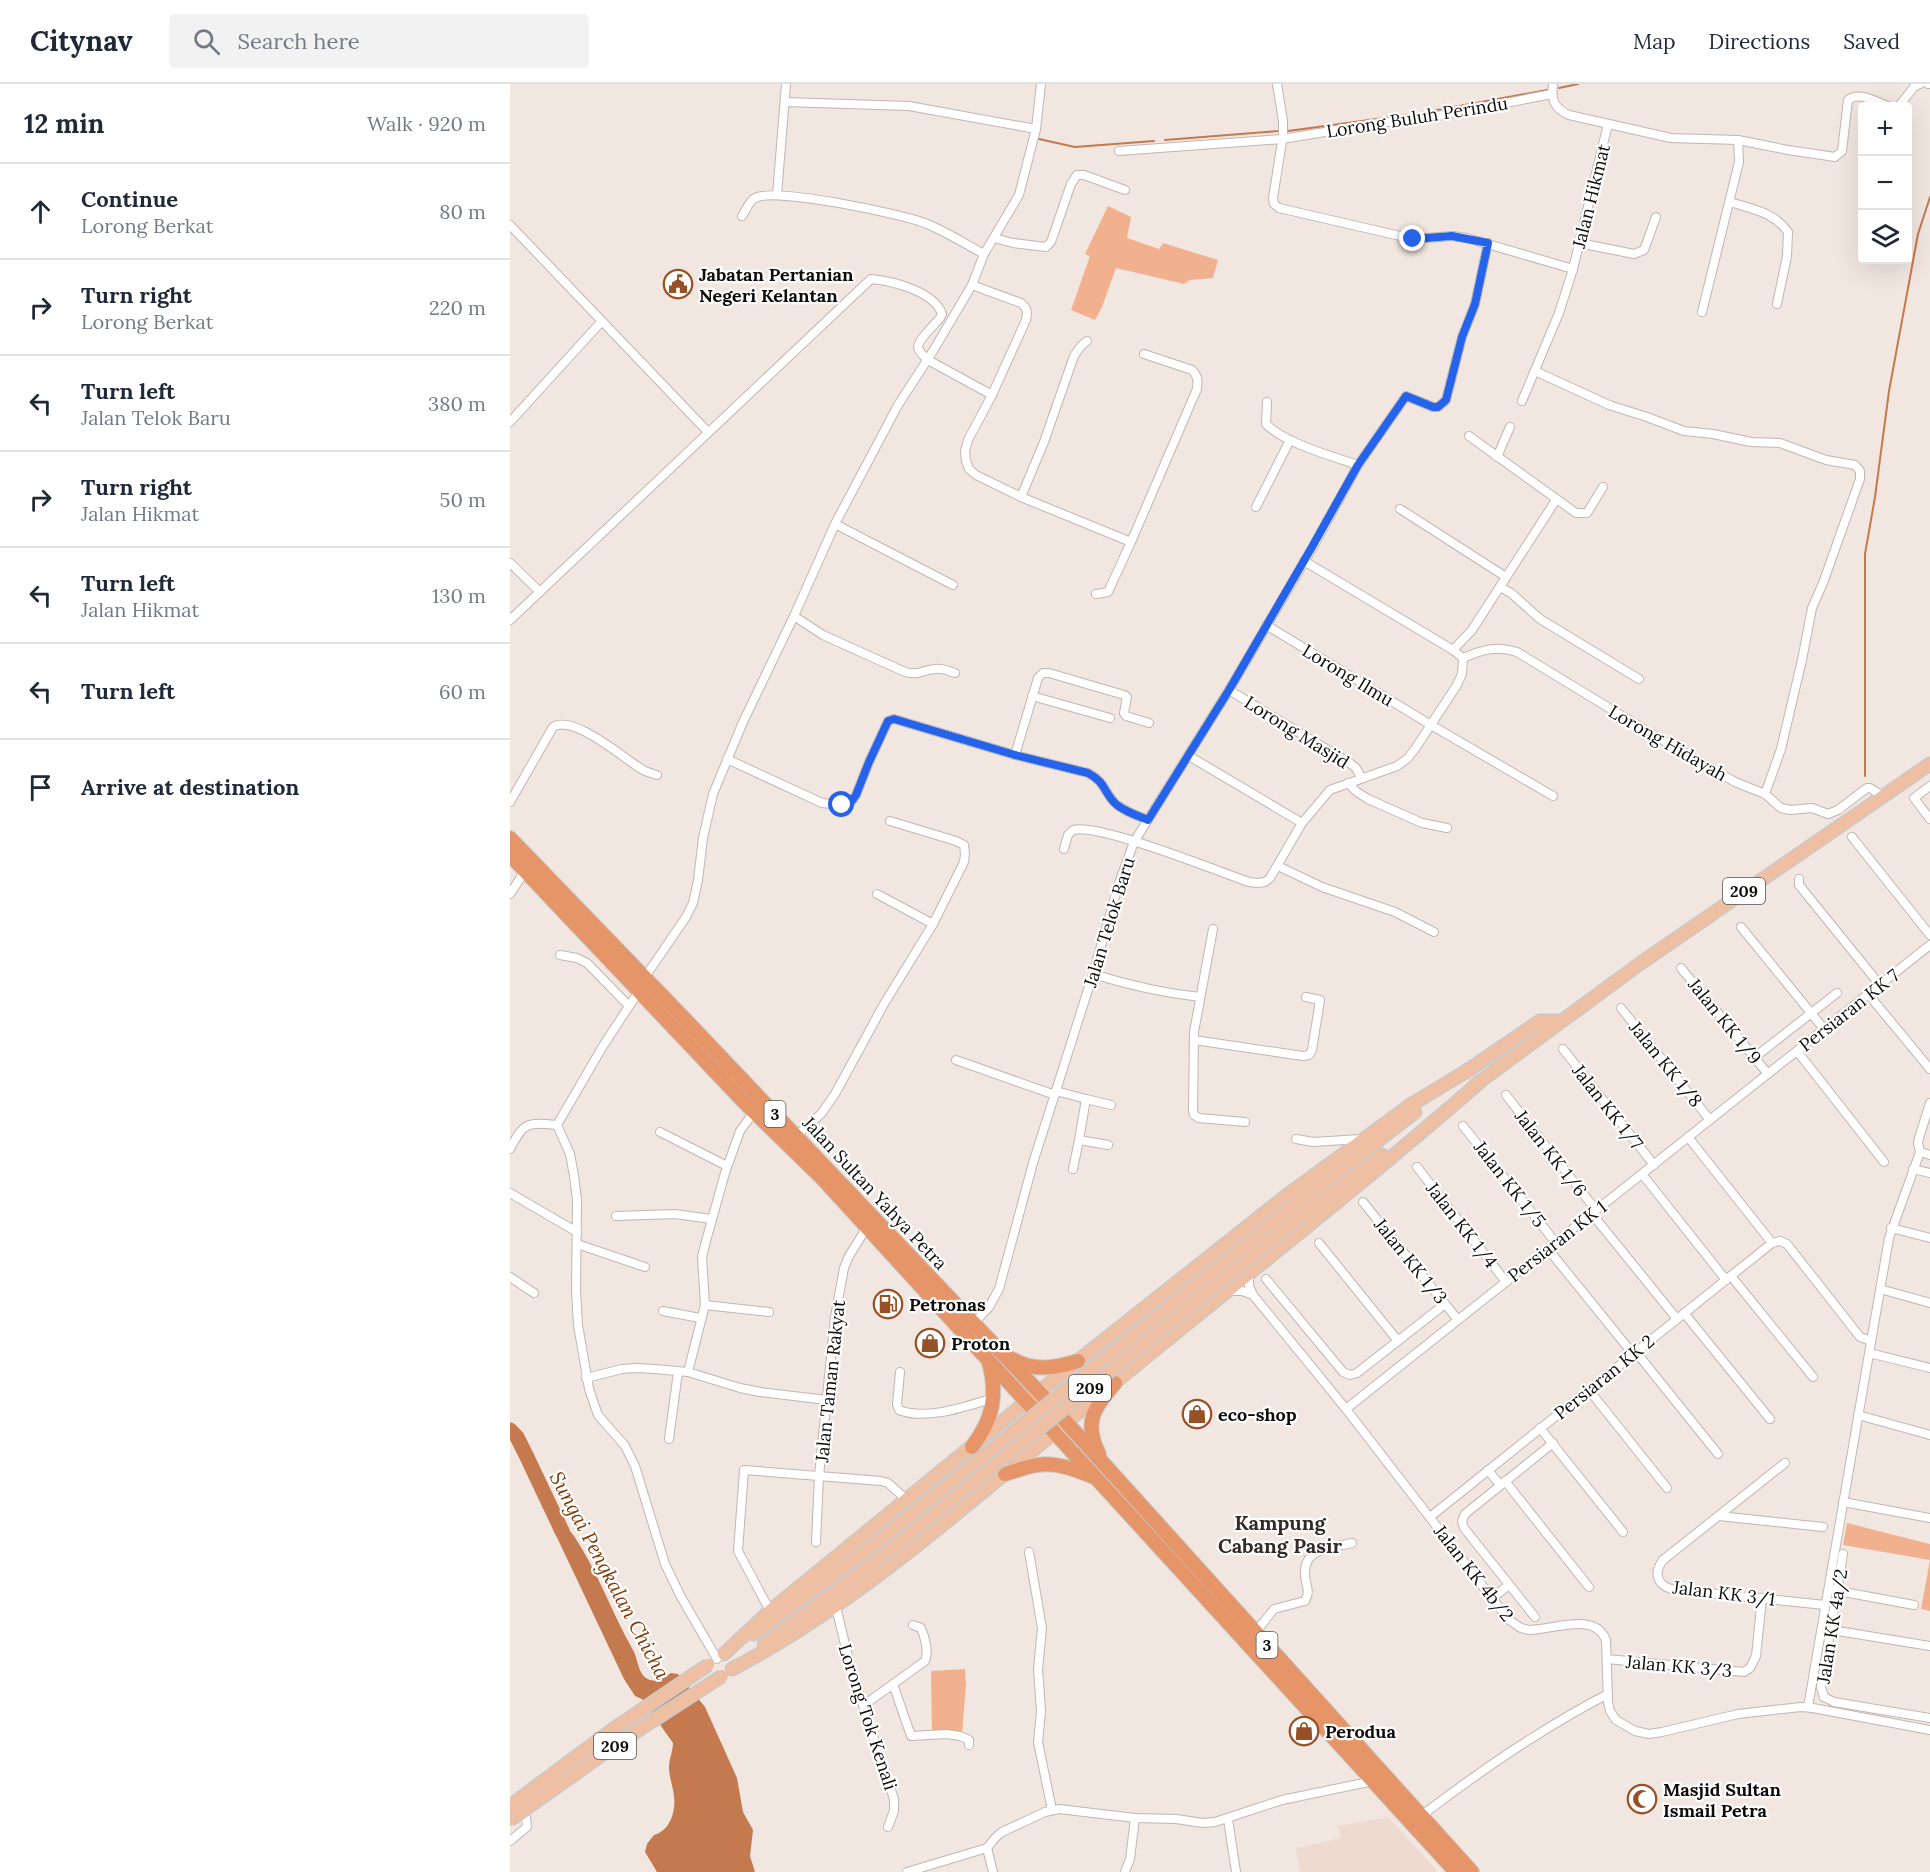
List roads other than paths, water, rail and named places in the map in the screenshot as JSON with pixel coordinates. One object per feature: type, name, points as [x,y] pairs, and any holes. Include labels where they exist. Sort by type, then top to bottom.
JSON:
[{"type":"highway","name":"Jalan Sultan Yahya Petra","points":[[510,838],[974,1324],[1027,1401],[1054,1432],[1456,1872]]},
{"type":"highway","name":"Jalan Sultan Yahya Petra","points":[[510,855],[743,1101],[822,1178],[867,1227],[994,1355],[1039,1392],[1472,1872]]},
{"type":"highway","points":[[743,1101],[739,1089],[742,1085],[747,1085]]},
{"type":"highway","points":[[972,1447],[986,1425],[994,1398],[994,1355],[1028,1366],[1058,1367],[1078,1361]]},
{"type":"highway","points":[[1105,1465],[1094,1444],[1092,1422],[1094,1411],[1115,1383]]},
{"type":"highway","points":[[1005,1474],[1036,1465],[1050,1464],[1096,1478]]},
{"type":"main road","name":"209","points":[[510,1820],[620,1742],[727,1672],[876,1561],[1304,1214],[1561,1021],[1638,965],[1930,764]]},
{"type":"main road","name":"209","points":[[510,1804],[612,1730],[765,1627],[868,1548],[1295,1205],[1470,1069],[1540,1021],[1561,1021]]},
{"type":"main road","points":[[716,1659],[770,1611],[1027,1401],[1286,1196],[1409,1106],[1470,1069]]},
{"type":"main road","points":[[727,1672],[776,1646],[836,1607],[916,1546],[1313,1224],[1482,1080]]},
{"type":"main road","points":[[1061,1375],[1067,1391],[1074,1395],[1095,1399]]},
{"type":"main road","points":[[995,1428],[1009,1428],[1013,1433],[1018,1449],[1018,1463]]},
{"type":"street","points":[[777,195],[786,84]]},
{"type":"street","points":[[645,977],[693,903],[703,838],[713,794],[743,722],[835,524],[898,405],[928,360],[972,285],[984,254],[1019,195],[1036,129],[1041,84]]},
{"type":"street","name":"Jalan Hikmat","points":[[1276,84],[1283,121],[1273,198],[1279,208],[1413,239],[1452,236],[1488,243],[1573,269]]},
{"type":"street","points":[[1553,84],[1554,104],[1559,110],[1569,115],[1671,138],[1738,140],[1834,157],[1842,151],[1848,100],[1860,96],[1877,102]]},
{"type":"street","points":[[1902,102],[1914,87],[1920,84]]},
{"type":"street","name":"Lorong Buluh Perindu","points":[[1119,151],[1282,138],[1443,115],[1552,94]]},
{"type":"street","points":[[785,102],[909,106],[1036,129]]},
{"type":"street","name":"Jalan Hikmat","points":[[1522,400],[1559,313],[1573,269],[1608,124]]},
{"type":"street","points":[[1702,312],[1739,162],[1738,140]]},
{"type":"street","points":[[994,238],[1046,247],[1051,242],[1071,184],[1077,175],[1084,175],[1125,190]]},
{"type":"street","points":[[742,216],[756,197],[777,195],[848,204],[925,223],[984,254]]},
{"type":"street","points":[[1730,202],[1774,217],[1788,232],[1787,256],[1777,304]]},
{"type":"street","points":[[1580,243],[1634,254],[1644,250],[1656,217]]},
{"type":"street","points":[[510,225],[708,432]]},
{"type":"street","name":"Jalan Telok Baru","points":[[974,1324],[989,1307],[999,1289],[1033,1163],[1093,974],[1119,883],[1134,842],[1229,690],[1358,465],[1406,396],[1433,407],[1438,407],[1446,400],[1462,337],[1475,304],[1488,243]]},
{"type":"street","points":[[510,620],[871,279],[913,289],[941,311],[940,318],[919,344],[920,352],[928,360],[992,395]]},
{"type":"street","points":[[972,285],[1021,303],[1026,307],[1027,314],[992,395],[968,440],[965,451],[969,469],[976,475],[1021,497],[1131,542]]},
{"type":"street","points":[[510,422],[602,321]]},
{"type":"street","points":[[1021,497],[1044,442],[1074,356],[1087,341]]},
{"type":"street","points":[[1096,594],[1108,592],[1197,389],[1197,375],[1192,370],[1144,354]]},
{"type":"street","points":[[1535,371],[1609,405],[1684,431],[1751,442],[1780,442],[1826,460],[1855,465],[1860,471],[1860,479],[1827,573],[1812,608],[1805,650],[1781,749],[1765,794]]},
{"type":"street","points":[[1267,402],[1266,424],[1290,440],[1358,465]]},
{"type":"street","points":[[1497,457],[1510,427]]},
{"type":"street","points":[[1469,436],[1570,510],[1581,514],[1587,513],[1603,487]]},
{"type":"street","points":[[1256,507],[1290,440]]},
{"type":"street","points":[[1453,650],[1466,638],[1556,500]]},
{"type":"street","points":[[1400,509],[1506,577]]},
{"type":"street","points":[[835,524],[953,585]]},
{"type":"street","points":[[1064,849],[1068,835],[1073,830],[1088,829],[1134,842],[1249,882],[1265,882],[1278,866],[1302,823],[1330,790],[1397,766],[1407,759],[1457,685],[1462,674],[1463,658],[1304,561]]},
{"type":"street","points":[[510,563],[540,592]]},
{"type":"street","points":[[1500,587],[1511,593],[1540,618],[1639,679]]},
{"type":"street","points":[[794,616],[823,635],[905,672],[916,674],[933,669],[944,669],[955,673]]},
{"type":"street","name":"Lorong Ilmu","points":[[1266,625],[1553,796]]},
{"type":"street","name":"Lorong Hidayah","points":[[1463,658],[1495,648],[1506,648],[1517,652],[1726,777],[1765,794],[1781,808],[1790,810],[1812,808],[1828,814],[1838,810],[1867,788],[1882,796]]},
{"type":"street","points":[[1015,755],[1032,696],[1040,675],[1043,673],[1124,695],[1127,700],[1124,713],[1126,716],[1149,723]]},
{"type":"street","name":"Lorong Masjid","points":[[1229,690],[1351,764],[1361,777]]},
{"type":"street","points":[[1032,696],[1110,718]]},
{"type":"street","points":[[727,759],[822,803],[842,805],[851,802],[856,795],[869,762],[890,720],[894,719],[1015,755],[1088,773],[1097,778],[1116,804],[1148,820]]},
{"type":"street","points":[[510,802],[553,727],[559,724],[568,725],[609,744],[639,768],[657,776]]},
{"type":"street","points":[[1189,756],[1302,823]]},
{"type":"street","points":[[1348,783],[1368,799],[1422,823],[1447,828]]},
{"type":"street","points":[[1930,786],[1914,798],[1930,819]]},
{"type":"street","points":[[796,1136],[821,1114],[835,1094],[884,1004],[933,924],[964,862],[964,846],[956,841],[890,821]]},
{"type":"street","points":[[1852,837],[1930,935]]},
{"type":"street","points":[[1278,866],[1322,887],[1395,912],[1434,932]]},
{"type":"street","points":[[510,894],[525,871]]},
{"type":"street","points":[[1798,879],[1799,885],[1880,985]]},
{"type":"street","points":[[878,894],[933,924]]},
{"type":"street","points":[[1741,927],[1824,1029]]},
{"type":"street","points":[[1213,928],[1194,1040],[1193,1111],[1194,1115],[1199,1118],[1245,1122]]},
{"type":"street","name":"Persiaran KK 7","points":[[1768,1074],[1930,945]]},
{"type":"street","points":[[560,955],[578,958],[587,963],[629,1006]]},
{"type":"street","name":"Jalan KK 1/9","points":[[1681,968],[1768,1074]]},
{"type":"street","points":[[1093,974],[1171,994],[1200,997]]},
{"type":"street","points":[[557,1125],[603,1046],[639,991]]},
{"type":"street","points":[[1755,1057],[1836,993]]},
{"type":"street","points":[[1868,994],[1930,1069]]},
{"type":"street","points":[[1194,1040],[1309,1055],[1312,1050],[1320,1000],[1306,997]]},
{"type":"street","name":"Jalan KK 1/8","points":[[1621,1008],[1710,1120]]},
{"type":"street","name":"Jalan KK 1/7","points":[[1563,1049],[1654,1165]]},
{"type":"street","points":[[1797,1051],[1884,1162]]},
{"type":"street","points":[[956,1060],[1055,1093],[1111,1105]]},
{"type":"street","name":"Persiaran KK 1","points":[[1347,1408],[1768,1074]]},
{"type":"street","name":"Jalan KK 1/6","points":[[1506,1095],[1677,1319]]},
{"type":"street","points":[[1074,1169],[1086,1099]]},
{"type":"street","points":[[1810,1708],[1821,1628],[1892,1228],[1920,1152],[1918,1138],[1930,1103]]},
{"type":"street","points":[[688,1372],[705,1305],[702,1257],[711,1219],[740,1131],[754,1112]]},
{"type":"street","points":[[510,1149],[519,1131],[526,1126],[557,1125]]},
{"type":"street","points":[[557,1125],[570,1154],[574,1176],[578,1245],[576,1291],[578,1326],[586,1378],[598,1415],[625,1446],[634,1466],[665,1564],[716,1659]]},
{"type":"street","name":"Jalan KK 1/5","points":[[1463,1126],[1556,1243]]},
{"type":"street","points":[[660,1132],[727,1166]]},
{"type":"street","points":[[1688,1137],[1776,1242],[1787,1244],[1860,1337],[1871,1341]]},
{"type":"street","points":[[1296,1139],[1319,1142],[1365,1139]]},
{"type":"street","points":[[1079,1140],[1108,1145]]},
{"type":"street","points":[[1920,1152],[1930,1155]]},
{"type":"street","name":"Jalan KK 1/4","points":[[1417,1167],[1506,1282]]},
{"type":"street","points":[[1913,1169],[1930,1173]]},
{"type":"street","points":[[1642,1174],[1813,1377]]},
{"type":"street","points":[[510,1193],[577,1232]]},
{"type":"street","name":"Jalan KK 1/3","points":[[1364,1202],[1458,1320]]},
{"type":"street","points":[[616,1216],[675,1214],[711,1219]]},
{"type":"street","name":"Jalan Taman Rakyat","points":[[816,1542],[819,1476],[835,1317],[844,1268],[867,1227]]},
{"type":"street","points":[[1892,1228],[1930,1238]]},
{"type":"street","name":"Persiaran KK 2","points":[[1430,1516],[1776,1242]]},
{"type":"street","points":[[1319,1244],[1398,1341]]},
{"type":"street","points":[[578,1245],[645,1267]]},
{"type":"street","points":[[1548,1249],[1718,1454]]},
{"type":"street","name":"Jalan KK 4b/2","points":[[1249,1275],[1249,1286],[1253,1295],[1347,1408],[1509,1620],[1521,1628],[1536,1630],[1581,1624],[1597,1627],[1603,1633],[1606,1640],[1610,1711],[1616,1720],[1635,1731],[1649,1734],[1738,1714],[1810,1708],[1930,1730]]},
{"type":"street","points":[[510,1277],[534,1293]]},
{"type":"street","points":[[1266,1279],[1343,1372],[1350,1375],[1357,1373],[1445,1304]]},
{"type":"street","points":[[1880,1289],[1930,1303]]},
{"type":"street","points":[[1230,1291],[1242,1291],[1253,1295]]},
{"type":"street","points":[[705,1305],[769,1312]]},
{"type":"street","points":[[663,1311],[700,1318]]},
{"type":"street","points":[[1684,1313],[1770,1419]]},
{"type":"street","points":[[1869,1353],[1930,1368]]},
{"type":"street","points":[[586,1378],[636,1368],[688,1372],[740,1388],[784,1396],[827,1400]]},
{"type":"street","points":[[669,1439],[678,1372]]},
{"type":"street","points":[[900,1372],[897,1404],[899,1410],[904,1412],[945,1412],[994,1398]]},
{"type":"street","points":[[1588,1390],[1667,1488]]},
{"type":"street","points":[[1858,1415],[1930,1435]]},
{"type":"street","points":[[1540,1428],[1623,1532]]},
{"type":"street","points":[[1535,1617],[1464,1528],[1462,1521],[1465,1514],[1553,1443]]},
{"type":"street","name":"Jalan KK 3/1","points":[[1785,1463],[1663,1560],[1657,1572],[1660,1584],[1671,1590],[1825,1605]]},
{"type":"street","points":[[770,1611],[738,1551],[744,1470],[881,1481],[888,1483],[908,1500]]},
{"type":"street","points":[[1488,1470],[1503,1483],[1589,1587]]},
{"type":"street","points":[[1843,1502],[1930,1518]]},
{"type":"street","points":[[1719,1516],[1823,1527]]},
{"type":"street","points":[[1255,1633],[1274,1609],[1305,1600],[1308,1592],[1304,1568],[1309,1557],[1318,1551],[1352,1543]]},
{"type":"street","points":[[1029,1552],[1042,1629],[1038,1669],[1041,1710],[1038,1742],[1052,1810]]},
{"type":"street","name":"Jalan KK 4a/2","points":[[1843,1554],[1821,1687],[1824,1697],[1834,1702],[1930,1718]]},
{"type":"street","points":[[1492,1598],[1509,1585]]},
{"type":"street","points":[[1828,1589],[1914,1605]]},
{"type":"street","name":"Jalan KK 3/3","points":[[1607,1659],[1744,1672],[1750,1668],[1756,1656],[1762,1598]]},
{"type":"street","name":"Lorong Tok Kenali","points":[[836,1607],[851,1669],[894,1799],[894,1811],[888,1827]]},
{"type":"street","points":[[864,1705],[927,1658],[922,1632],[917,1625],[913,1625]]},
{"type":"street","points":[[1821,1628],[1930,1646]]},
{"type":"street","points":[[893,1684],[911,1736],[960,1736],[969,1740],[969,1745]]},
{"type":"street","points":[[1421,1816],[1451,1792],[1564,1717],[1608,1694]]},
{"type":"street","points":[[1810,1708],[1824,1697]]},
{"type":"street","points":[[907,1872],[987,1848],[1002,1832],[1052,1810],[1071,1809],[1135,1818],[1176,1819],[1203,1823],[1228,1819],[1282,1800],[1373,1781]]},
{"type":"street","points":[[510,1804],[526,1817],[528,1822],[524,1831],[510,1841]]},
{"type":"street","points":[[1125,1872],[1130,1859],[1135,1818]]},
{"type":"street","points":[[1228,1819],[1236,1872]]},
{"type":"street","points":[[987,1848],[993,1872]]},
{"type":"waterway","points":[[1559,88],[1578,84]]},
{"type":"waterway","points":[[1288,131],[1421,113],[1547,90]]},
{"type":"waterway","points":[[1165,140],[1278,131]]},
{"type":"waterway","points":[[1039,139],[1075,147],[1154,141]]},
{"type":"waterway","points":[[1865,776],[1865,554],[1889,391],[1918,234],[1930,197]]},
{"type":"waterway","name":"Sungai Pengkalan Chicha","points":[[510,1430],[517,1437],[562,1531]]},
{"type":"place","name":"Jabatan Pertanian Negeri Kelantan","points":[[678,284]]},
{"type":"place","name":"Petronas","points":[[888,1304]]},
{"type":"place","name":"Proton","points":[[930,1343]]},
{"type":"place","name":"eco-shop","points":[[1197,1414]]},
{"type":"place","name":"Perodua","points":[[1304,1731]]},
{"type":"place","name":"Masjid Sultan Ismail Petra","points":[[1642,1799]]},
{"type":"district","name":"Kampung Cabang Pasir","points":[[1280,1534]]}]
